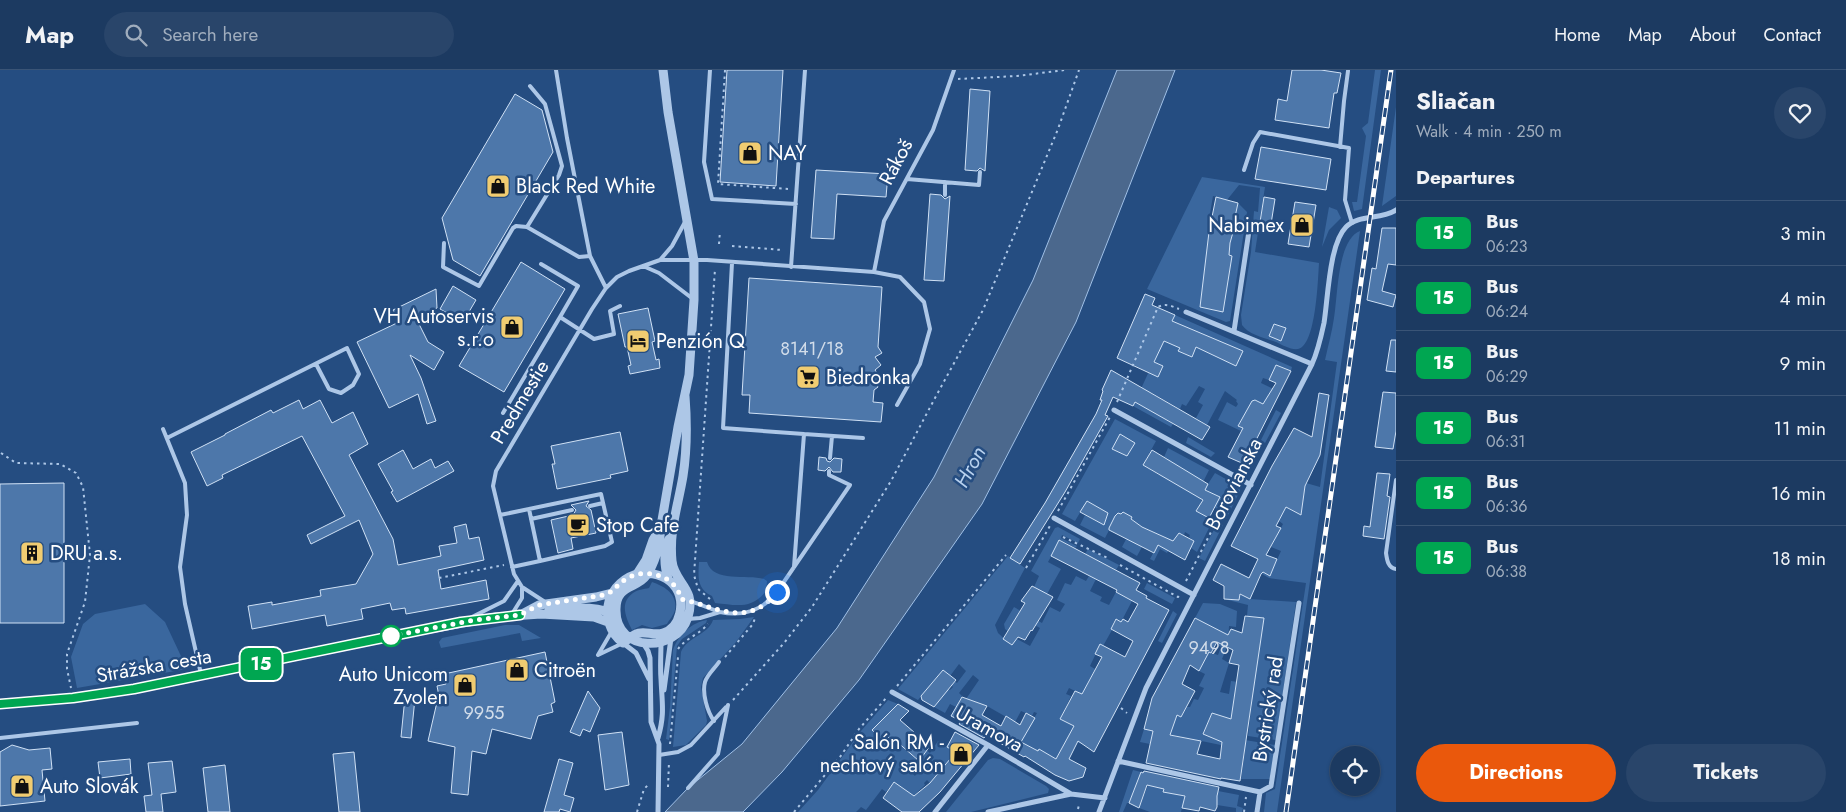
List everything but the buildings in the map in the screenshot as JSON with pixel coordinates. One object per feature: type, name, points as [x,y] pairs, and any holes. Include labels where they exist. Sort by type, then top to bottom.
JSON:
[{"type":"street","points":[[662,70],[694,261],[692,343],[685,396],[678,427],[660,541],[648,573],[642,581],[630,586],[619,596],[612,620],[612,631],[627,641],[642,643],[666,638],[679,632],[687,619],[684,584],[677,576],[672,563],[671,536],[683,474],[687,416],[685,396]]},
{"type":"street","points":[[1352,223],[1382,216],[1396,210]]},
{"type":"street","name":"Borovianska","points":[[1099,812],[1146,688],[1312,364],[1321,339],[1334,250],[1346,227],[1352,223]]},
{"type":"street","points":[[1234,331],[1248,231]]},
{"type":"street","points":[[1186,312],[1312,364]]},
{"type":"street","points":[[1114,410],[1251,485]]},
{"type":"street","points":[[1054,518],[1194,595]]},
{"type":"street","points":[[637,574],[646,560],[653,540],[661,526]]},
{"type":"street","points":[[668,579],[664,562],[666,546],[671,536]]},
{"type":"street","points":[[650,679],[623,631],[607,612],[612,592],[624,580],[637,574],[648,573],[668,579],[685,600]]},
{"type":"street","name":"Strážska cesta","points":[[515,615],[539,605],[596,597],[612,592]]},
{"type":"street","points":[[658,812],[658,738],[663,721],[663,693],[660,679],[666,638],[680,616],[685,600]]},
{"type":"street","name":"Bystrický rad","points":[[1257,812],[1260,792],[1272,786],[1299,604]]},
{"type":"street","name":"Strážska cesta","points":[[541,614],[559,609],[578,608],[607,612]]},
{"type":"street","name":"Strážska cesta","points":[[0,704],[73,698],[134,689],[461,622],[515,615],[541,614],[612,620]]},
{"type":"street","points":[[627,641],[640,633],[666,638]]},
{"type":"street","points":[[663,693],[666,680],[666,638]]},
{"type":"street","points":[[642,643],[648,651],[650,658],[651,722],[658,738]]},
{"type":"street","name":"Uramova","points":[[892,692],[1071,794]]},
{"type":"street","points":[[935,812],[988,745]]},
{"type":"street","points":[[1118,761],[1260,792]]},
{"type":"street","points":[[988,812],[1071,794],[1105,798]]},
{"type":"lane","points":[[556,70],[590,256],[606,288]]},
{"type":"lane","points":[[710,70],[704,162],[712,199],[796,204]]},
{"type":"lane","points":[[790,267],[805,70]]},
{"type":"lane","name":"Rákoš","points":[[874,272],[884,221],[933,130],[954,70]]},
{"type":"lane","points":[[1340,147],[1348,71]]},
{"type":"lane","points":[[527,227],[559,175],[562,166],[545,104],[530,86]]},
{"type":"lane","points":[[1244,170],[1253,143],[1260,132],[1349,148],[1345,200],[1352,223]]},
{"type":"lane","points":[[906,180],[979,185],[980,172]]},
{"type":"lane","points":[[945,194],[946,182]]},
{"type":"lane","points":[[660,260],[676,240],[687,218]]},
{"type":"lane","points":[[444,244],[443,267],[479,286],[513,228],[516,226],[527,227],[579,257],[590,256]]},
{"type":"lane","name":"Predmestie","points":[[548,604],[522,587],[518,581],[512,565],[492,486],[496,471],[606,288],[617,277],[660,260],[694,261]]},
{"type":"lane","points":[[694,261],[874,272],[900,277],[924,302],[930,329],[920,364],[897,406]]},
{"type":"lane","points":[[732,263],[723,428],[863,438]]},
{"type":"lane","points":[[503,412],[578,286],[542,264]]},
{"type":"lane","points":[[643,266],[659,274],[694,300]]},
{"type":"lane","points":[[560,317],[594,339],[614,334],[610,311],[620,306]]},
{"type":"lane","points":[[167,438],[347,348],[360,374],[353,385],[341,392],[329,389],[316,364]]},
{"type":"lane","points":[[163,429],[185,483],[187,514],[180,567],[185,604],[201,676]]},
{"type":"lane","points":[[794,567],[804,434]]},
{"type":"lane","points":[[830,458],[832,436]]},
{"type":"lane","points":[[685,600],[720,612],[741,613],[754,610],[772,599],[850,485],[829,475],[829,471]]},
{"type":"lane","points":[[1396,480],[1386,553],[1387,562],[1396,569]]},
{"type":"lane","points":[[500,515],[601,494],[612,542],[605,546],[540,562],[512,565]]},
{"type":"lane","points":[[590,506],[603,503]]},
{"type":"lane","points":[[529,509],[540,562]]},
{"type":"lane","points":[[531,518],[572,510]]},
{"type":"lane","points":[[461,622],[504,601],[518,581]]},
{"type":"lane","points":[[515,615],[522,598],[522,587]]},
{"type":"lane","points":[[687,619],[700,618],[720,612]]},
{"type":"lane","points":[[612,631],[598,655],[627,641]]},
{"type":"lane","points":[[714,720],[710,715],[705,700],[705,681],[719,662]]},
{"type":"lane","points":[[659,755],[678,752],[691,745],[728,705]]},
{"type":"lane","points":[[688,788],[718,754],[728,705]]},
{"type":"lane","points":[[0,738],[137,723]]},
{"type":"path","points":[[726,70],[718,184],[788,189]]},
{"type":"path","points":[[951,80],[1016,76],[1065,70]]},
{"type":"path","points":[[728,705],[784,643],[812,607],[891,481],[983,310],[1058,129],[1078,70]]},
{"type":"path","points":[[719,244],[720,231]]},
{"type":"path","points":[[732,246],[782,250]]},
{"type":"path","points":[[710,608],[710,600],[698,589],[694,575],[716,261]]},
{"type":"path","points":[[1026,568],[1114,410],[1158,307],[1168,305],[1186,312]]},
{"type":"path","points":[[1,453],[16,463],[60,464],[76,473],[84,487],[90,555],[86,602],[67,654],[67,669],[73,698]]},
{"type":"path","points":[[1184,584],[1236,483]]},
{"type":"path","points":[[1063,537],[1112,561]]},
{"type":"path","points":[[794,812],[828,772],[860,729],[1006,555]]},
{"type":"path","points":[[439,578],[512,565]]},
{"type":"path","points":[[1120,565],[1178,597]]},
{"type":"path","points":[[719,662],[753,624],[754,610]]},
{"type":"path","points":[[670,744],[678,650],[683,642],[708,624],[710,615]]},
{"type":"path","points":[[1121,708],[1127,713]]},
{"type":"path","points":[[637,812],[644,789],[650,785],[650,777]]},
{"type":"path","points":[[1244,812],[1248,790]]},
{"type":"path","points":[[1078,809],[1079,804]]},
{"type":"shaded area","points":[[1375,70],[1381,70],[1362,209],[1354,211],[1352,202],[1357,202],[1366,136],[1362,128],[1368,123]]},
{"type":"shaded area","points":[[1396,107],[1396,196],[1382,206]]},
{"type":"shaded area","points":[[1202,177],[1265,187],[1255,252],[1319,263],[1317,296],[1312,325],[1309,337],[1304,345],[1298,349],[1290,348],[1258,336],[1242,325],[1241,315],[1251,252],[1254,211],[1258,212],[1260,188],[1239,185],[1227,200],[1213,196],[1208,225],[1211,226],[1236,218],[1238,203],[1247,212],[1230,321],[1226,322],[1147,289]]},
{"type":"shaded area","points":[[1329,207],[1337,210],[1341,218],[1329,230],[1322,247]]},
{"type":"shaded area","points":[[1360,231],[1277,812],[1264,812],[1266,793],[1275,789],[1306,583],[1269,578],[1262,574],[1263,572],[1270,575],[1281,551],[1271,547],[1283,524],[1279,521],[1291,492],[1289,509],[1301,515],[1304,493],[1302,491],[1306,483],[1320,487],[1337,362],[1325,360],[1333,323],[1343,257],[1352,236]]},
{"type":"shaded area","points":[[1175,315],[1292,367],[1291,371],[1276,365],[1269,380],[1263,378],[1261,383],[1280,392],[1264,405],[1255,400],[1246,421],[1242,418],[1238,426],[1243,428],[1241,431],[1218,420],[1227,402],[1236,407],[1238,404],[1237,400],[1225,391],[1207,425],[1196,418],[1203,405],[1198,402],[1205,389],[1199,386],[1186,406],[1182,404],[1180,409],[1150,392],[1142,405],[1173,424],[1171,427],[1133,406]]},
{"type":"shaded area","points":[[1276,410],[1281,413],[1265,443],[1261,440]]},
{"type":"shaded area","points":[[1115,419],[1156,441],[1143,465],[1159,475],[1168,459],[1164,457],[1168,448],[1209,470],[1202,484],[1206,487],[1215,473],[1233,483],[1219,510],[1214,507],[1219,497],[1206,490],[1196,511],[1213,520],[1197,552],[1191,548],[1194,541],[1189,537],[1190,535],[1185,532],[1184,535],[1179,533],[1167,553],[1160,549],[1154,561],[1150,559],[1162,536],[1145,528],[1137,544],[1142,547],[1137,556],[1122,547],[1135,522],[1131,519],[1132,517],[1123,512],[1121,514],[1118,513],[1105,538],[1080,525],[1085,515],[1098,522],[1104,511],[1087,501],[1075,521],[1062,514]]},
{"type":"shaded area","points":[[1188,437],[1215,453],[1211,457],[1186,443]]},
{"type":"shaded area","points":[[1238,484],[1240,491],[1226,519],[1221,517]]},
{"type":"shaded area","points":[[1218,522],[1223,525],[1205,561],[1199,558]]},
{"type":"shaded area","points":[[1058,527],[1080,539],[1078,543],[1062,535],[1061,538],[1077,546],[1075,548],[1060,540],[1048,562],[1061,569],[1047,594],[1034,587],[1039,576],[1031,571],[1055,528]]},
{"type":"shaded area","points":[[1088,549],[1119,565],[1116,570],[1085,554]]},
{"type":"shaded area","points":[[1008,556],[1025,568],[995,625],[998,633],[1011,645],[1017,639],[1030,646],[1040,628],[1018,616],[1009,632],[1005,629],[1004,624],[1014,607],[1042,623],[1050,607],[1060,612],[1065,604],[1057,600],[1065,583],[1071,585],[1076,576],[1086,581],[1089,576],[1096,579],[1090,591],[1102,597],[1100,601],[1109,605],[1116,592],[1132,601],[1121,622],[1115,619],[1112,630],[1103,646],[1100,645],[1090,666],[1095,669],[1087,684],[1094,689],[1087,697],[1069,688],[1066,694],[1071,696],[1060,719],[1092,735],[1086,746],[1068,738],[1056,759],[1039,749],[1038,751],[1021,742],[1037,713],[1034,712],[1031,718],[1030,715],[1021,711],[1015,722],[987,706],[966,699],[979,680],[973,675],[959,693],[962,696],[956,707],[950,704],[945,713],[934,707],[948,689],[950,690],[953,687],[951,685],[954,681],[957,683],[966,671],[959,664],[950,676],[942,671],[918,700],[898,689]]},
{"type":"shaded area","points":[[699,562],[707,562],[710,569],[723,575],[764,579],[767,581],[766,591],[749,604],[715,603],[712,596],[701,586]]},
{"type":"shaded area","points":[[652,582],[665,588],[672,595],[675,604],[674,612],[667,624],[652,628],[642,625],[632,630],[626,616],[626,601],[635,592],[649,588]]},
{"type":"shaded area","points":[[1147,583],[1175,598],[1172,604],[1144,589]]},
{"type":"shaded area","points":[[1242,595],[1250,599],[1296,602],[1276,740],[1248,736],[1252,701],[1234,697],[1231,719],[1212,713],[1203,733],[1275,745],[1270,779],[1241,779],[1245,750],[1153,731],[1157,722],[1172,729],[1177,715],[1181,717],[1194,699],[1198,700],[1204,688],[1199,686],[1205,674],[1199,671],[1209,652],[1218,655],[1221,647],[1218,645],[1224,633],[1195,618],[1203,603],[1220,604],[1237,611],[1236,627],[1229,626],[1228,645],[1222,659],[1229,663],[1220,692],[1229,694],[1231,681],[1254,684],[1263,618],[1247,616],[1248,605],[1224,599]]},
{"type":"shaded area","points":[[145,604],[165,622],[187,669],[77,688],[71,657],[83,624],[95,614]]},
{"type":"shaded area","points":[[1173,611],[1177,614],[1162,643],[1158,641]]},
{"type":"shaded area","points":[[754,617],[736,642],[703,678],[701,687],[707,721],[706,725],[686,745],[673,747],[681,652],[684,647],[707,629],[713,620]]},
{"type":"shaded area","points":[[707,620],[706,623],[682,639],[677,646],[669,740],[666,739],[673,650],[678,639],[686,630],[696,623]]},
{"type":"shaded area","points":[[505,625],[519,625],[541,638],[522,641],[520,633],[441,648],[439,642],[442,638]]},
{"type":"shaded area","points":[[888,700],[898,704],[872,730],[882,740],[886,735],[893,742],[895,740],[916,759],[909,770],[915,776],[918,771],[914,767],[924,748],[930,753],[938,741],[956,752],[930,783],[927,780],[924,783],[925,785],[904,805],[903,789],[894,782],[886,792],[882,789],[866,810],[861,807],[856,812],[798,812],[818,790],[861,731]]},
{"type":"shaded area","points":[[1144,729],[1153,731],[1150,744],[1140,742]]},
{"type":"shaded area","points":[[993,758],[1000,759],[1046,786],[1049,789],[1048,793],[971,812],[946,812],[988,760]]},
{"type":"shaded area","points":[[1133,770],[1141,772],[1129,803],[1127,803],[1123,812],[1119,812]]},
{"type":"shaded area","points":[[1148,785],[1164,789],[1163,792],[1185,796],[1181,812],[1150,812],[1139,808]]},
{"type":"shaded area","points":[[1218,791],[1239,795],[1237,806],[1243,808],[1242,812],[1236,812],[1236,808],[1217,805]]},
{"type":"water","name":"Hron","points":[[1117,70],[1175,70],[1076,322],[982,504],[859,680],[782,772],[743,812],[665,812],[688,788],[742,744],[837,628],[934,477],[1033,280]]},
{"type":"railway","points":[[1286,812],[1391,70]]},
{"type":"bus line","name":"15","points":[[0,704],[73,698],[134,689],[461,622],[520,615]]},
{"type":"place","name":"NAY","points":[[750,153]]},
{"type":"place","name":"Black Red White","points":[[498,186]]},
{"type":"place","name":"Nabimex","points":[[1302,225]]},
{"type":"place","name":"VH Autoservis s.r.o","points":[[512,327]]},
{"type":"place","name":"Penzión Q","points":[[638,341]]},
{"type":"place","name":"Biedronka","points":[[808,377]]},
{"type":"place","name":"Stop Cafe","points":[[578,525]]},
{"type":"place","name":"DRU a.s.","points":[[32,553]]},
{"type":"place","name":"Citroën","points":[[517,670]]},
{"type":"place","name":"Auto Unicom Zvolen","points":[[465,685]]},
{"type":"place","name":"Salón RM - nechtový salón","points":[[961,754]]},
{"type":"place","name":"Auto Slovák","points":[[22,786]]},
{"type":"route","points":[[391,636],[475,620],[520,615],[539,605],[596,597],[612,592],[620,583],[632,576],[648,573],[663,577],[672,582],[681,599],[720,612],[735,613],[758,609],[772,599],[777,592]]}]
